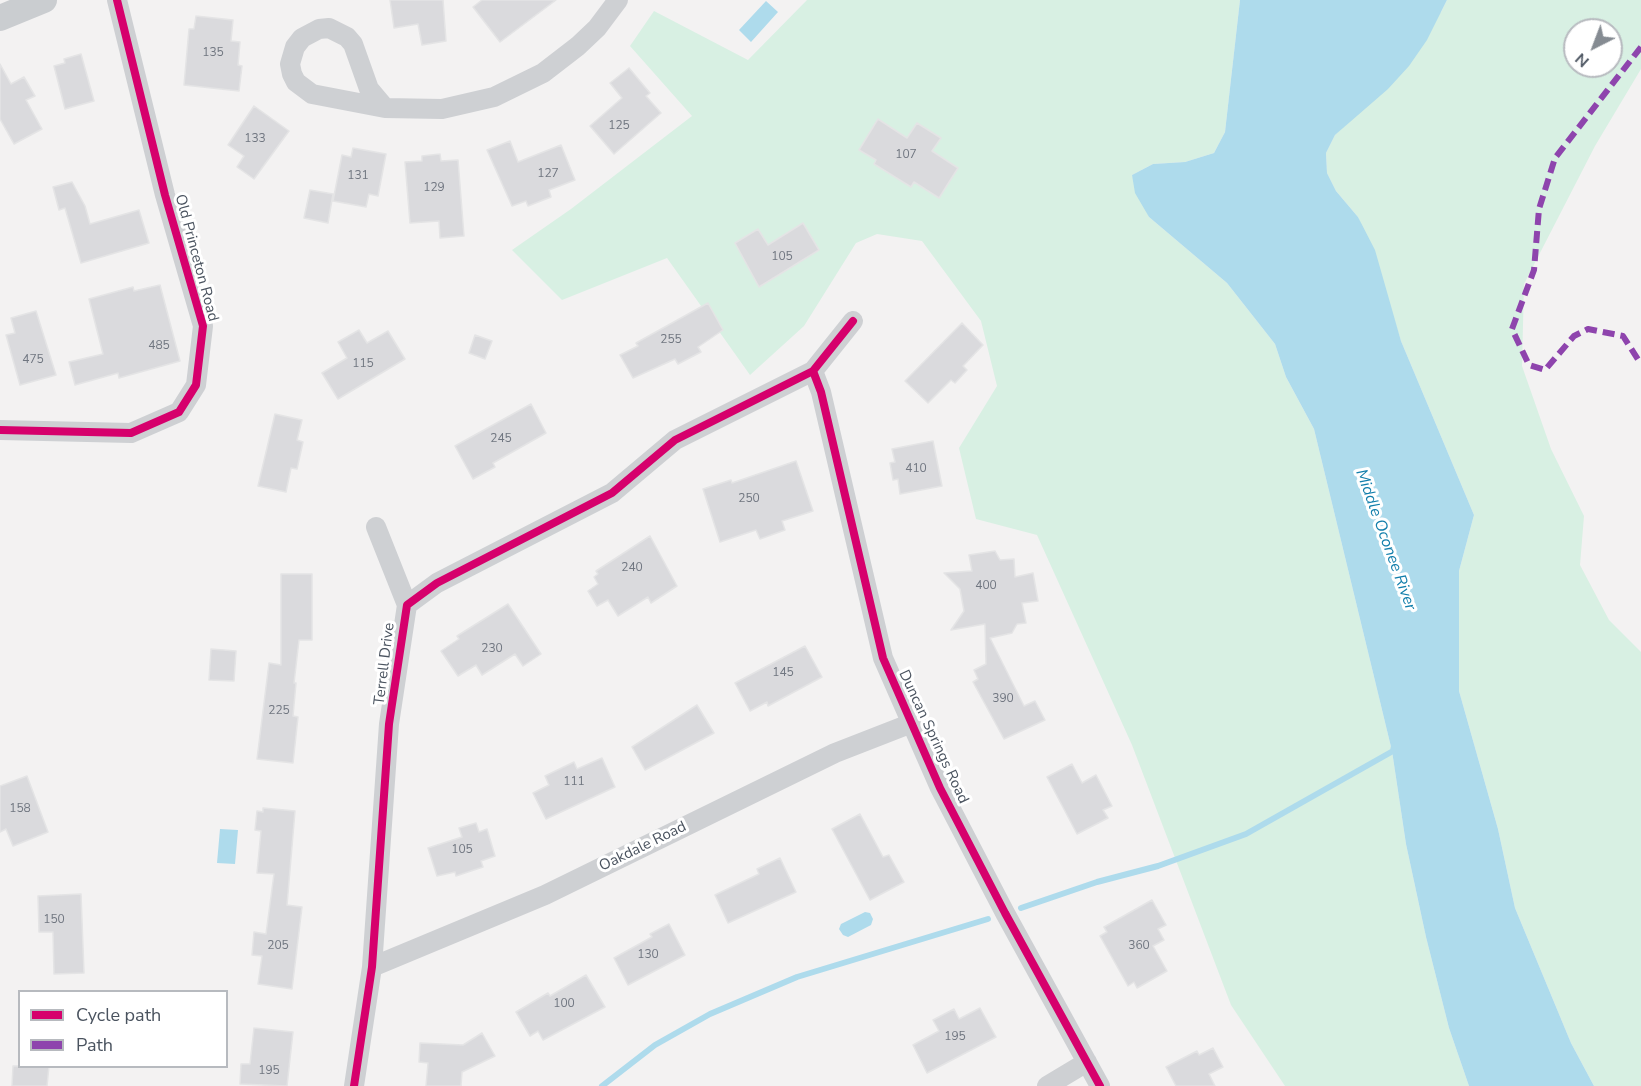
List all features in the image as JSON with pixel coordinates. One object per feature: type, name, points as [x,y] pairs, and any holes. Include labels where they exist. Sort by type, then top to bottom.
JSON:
[{"type":"main road","points":[[0,18],[44,0]]},
{"type":"street","name":"Old Princeton Road","points":[[0,430],[131,434],[179,412],[196,386],[203,326],[165,195],[117,0]]},
{"type":"street","points":[[385,108],[369,89],[353,44],[347,37],[329,28],[319,29],[302,38],[295,46],[290,64],[292,74],[303,89],[312,94],[385,108],[442,109],[485,99],[543,73],[597,28],[618,0]]},
{"type":"street","points":[[813,371],[853,321]]},
{"type":"street","name":"Terrell Drive","points":[[354,1086],[372,967],[389,724],[407,605],[437,583],[612,493],[675,440],[813,371]]},
{"type":"street","name":"Duncan Springs Road","points":[[813,371],[821,392],[883,658],[940,788],[1005,914],[1100,1086]]},
{"type":"street","points":[[376,527],[407,605]]},
{"type":"street","name":"Oakdale Road","points":[[372,967],[545,895],[835,753],[912,723]]},
{"type":"street","points":[[1047,1086],[1087,1062]]},
{"type":"green space","points":[[807,0],[1240,0],[1225,132],[1214,153],[1185,162],[1153,164],[1132,175],[1149,217],[1227,283],[1275,344],[1286,377],[1314,429],[1392,751],[1406,844],[1426,937],[1449,1028],[1469,1086],[1285,1086],[1231,1005],[1132,745],[1037,535],[976,519],[959,448],[997,386],[981,321],[922,241],[877,234],[856,243],[804,326],[750,375],[667,258],[562,300],[512,250],[571,209],[692,116],[630,46],[654,11],[748,60]]},
{"type":"green space","points":[[1447,0],[1641,0],[1641,69],[1595,146],[1524,284],[1522,366],[1551,449],[1584,516],[1580,565],[1609,620],[1641,652],[1641,1086],[1594,1086],[1571,1043],[1515,908],[1498,829],[1459,691],[1459,571],[1474,515],[1401,341],[1358,217],[1336,191],[1327,173],[1326,153],[1335,135],[1359,112],[1441,12]]},
{"type":"water","name":"Middle Oconee River","points":[[1240,0],[1447,0],[1427,40],[1409,66],[1388,89],[1335,135],[1326,153],[1327,173],[1336,191],[1358,217],[1375,250],[1401,341],[1474,515],[1459,571],[1459,691],[1498,829],[1515,908],[1571,1043],[1594,1086],[1469,1086],[1449,1028],[1426,937],[1406,844],[1392,751],[1314,429],[1286,377],[1275,344],[1227,283],[1149,217],[1135,193],[1132,175],[1153,164],[1185,162],[1214,153],[1225,132]]},
{"type":"water","points":[[766,1],[778,12],[751,42],[739,30]]},
{"type":"water","points":[[220,829],[238,830],[235,864],[217,863]]},
{"type":"water","points":[[865,912],[870,913],[873,919],[871,925],[848,937],[843,935],[839,929],[841,924]]},
{"type":"building","points":[[390,0],[443,0],[446,41],[422,45],[418,24],[394,28]]},
{"type":"building","points":[[482,0],[556,0],[500,42],[473,7]]},
{"type":"building","points":[[196,16],[233,20],[231,41],[240,42],[238,65],[242,66],[239,91],[184,85],[189,29],[194,29]]},
{"type":"building","points":[[81,54],[94,101],[65,109],[54,66],[65,63],[64,59]]},
{"type":"building","points":[[0,64],[11,84],[24,77],[35,96],[26,100],[42,129],[14,144],[0,119]]},
{"type":"building","points":[[629,68],[650,93],[646,96],[661,113],[614,154],[590,126],[622,98],[610,83]]},
{"type":"building","points":[[254,106],[289,131],[254,179],[237,167],[244,156],[228,145]]},
{"type":"building","points":[[878,119],[907,138],[917,123],[941,138],[932,151],[958,168],[939,198],[914,182],[911,187],[874,164],[876,160],[859,150]]},
{"type":"building","points":[[510,141],[518,162],[561,145],[575,180],[549,190],[551,197],[528,206],[526,201],[512,206],[487,150]]},
{"type":"building","points":[[353,148],[386,154],[378,196],[369,194],[366,207],[333,201],[342,155],[351,157]]},
{"type":"building","points":[[440,154],[441,161],[458,160],[464,236],[440,238],[439,221],[410,223],[405,162],[422,161],[422,156]]},
{"type":"building","points":[[72,182],[85,206],[90,224],[139,210],[149,243],[81,263],[65,208],[59,210],[53,187]]},
{"type":"building","points":[[310,190],[333,194],[328,223],[304,218]]},
{"type":"building","points":[[803,223],[819,250],[759,287],[735,243],[758,229],[768,245]]},
{"type":"building","points":[[160,285],[180,361],[119,378],[118,373],[75,385],[69,362],[103,354],[89,299],[133,287],[134,291]]},
{"type":"building","points":[[708,303],[723,330],[698,347],[701,352],[678,364],[675,359],[633,378],[620,355],[638,346],[636,343]]},
{"type":"building","points":[[36,311],[56,375],[20,385],[6,335],[15,333],[11,318]]},
{"type":"building","points":[[962,323],[983,345],[963,366],[967,370],[955,383],[951,380],[928,403],[905,381]]},
{"type":"building","points":[[359,330],[367,343],[388,331],[405,359],[338,399],[322,373],[347,358],[338,342]]},
{"type":"building","points":[[475,335],[492,341],[485,359],[469,353]]},
{"type":"building","points":[[531,404],[546,433],[493,463],[495,467],[473,479],[455,446]]},
{"type":"building","points":[[275,414],[302,420],[297,440],[303,442],[297,469],[291,468],[286,492],[258,486]]},
{"type":"building","points":[[933,441],[942,486],[900,494],[898,479],[893,480],[890,463],[895,462],[892,449]]},
{"type":"building","points":[[796,461],[813,511],[782,521],[785,530],[760,539],[756,530],[720,542],[703,489],[731,480],[732,483]]},
{"type":"building","points":[[650,536],[677,586],[651,603],[648,597],[618,616],[608,600],[597,606],[588,591],[598,584],[594,577],[598,574],[596,571]]},
{"type":"building","points":[[995,551],[1000,560],[1014,559],[1015,577],[1033,573],[1038,601],[1022,603],[1026,623],[1017,624],[1012,633],[990,638],[1024,706],[1035,701],[1045,720],[1004,739],[973,682],[978,679],[974,670],[986,664],[985,624],[951,630],[964,611],[960,589],[944,573],[972,571],[969,555]]},
{"type":"building","points":[[281,574],[312,574],[312,640],[299,640],[294,683],[296,683],[293,716],[298,717],[293,763],[257,759],[269,663],[281,665]]},
{"type":"building","points":[[508,604],[541,654],[523,666],[515,654],[482,675],[476,665],[458,676],[441,651],[459,639],[457,636]]},
{"type":"building","points":[[805,646],[822,677],[768,706],[767,702],[750,711],[735,683]]},
{"type":"building","points":[[211,649],[236,651],[234,681],[209,680]]},
{"type":"building","points":[[697,705],[714,733],[645,770],[632,747]]},
{"type":"building","points":[[602,758],[615,787],[546,819],[533,793],[549,785],[545,776],[574,762],[577,769]]},
{"type":"building","points":[[1072,764],[1082,783],[1096,775],[1112,806],[1103,810],[1108,818],[1077,834],[1047,777]]},
{"type":"building","points":[[27,776],[48,832],[13,846],[6,829],[0,832],[0,786]]},
{"type":"building","points":[[263,808],[295,811],[287,905],[302,907],[292,989],[258,984],[262,956],[252,955],[254,932],[266,934],[274,874],[257,873],[261,831],[255,830],[257,811],[263,812]]},
{"type":"building","points":[[860,814],[883,857],[889,855],[904,882],[870,900],[832,829]]},
{"type":"building","points":[[476,823],[479,832],[487,829],[495,856],[481,861],[483,867],[456,876],[455,872],[437,876],[428,848],[462,837],[459,828]]},
{"type":"building","points":[[780,858],[796,892],[728,923],[715,895],[759,874],[757,869]]},
{"type":"building","points":[[81,894],[84,973],[54,974],[53,932],[39,932],[38,896]]},
{"type":"building","points":[[1152,900],[1166,925],[1158,929],[1164,940],[1153,946],[1167,971],[1137,988],[1134,982],[1128,986],[1100,936],[1107,932],[1104,927]]},
{"type":"building","points":[[669,924],[685,955],[628,985],[614,958],[652,937],[650,934]]},
{"type":"building","points":[[586,975],[605,1007],[543,1040],[538,1031],[530,1036],[516,1012],[548,993],[550,996]]},
{"type":"building","points":[[980,1008],[996,1037],[927,1073],[913,1045],[939,1031],[933,1020],[954,1009],[959,1019]]},
{"type":"building","points":[[254,1028],[293,1032],[287,1086],[240,1084],[241,1064],[250,1064]]},
{"type":"building","points":[[482,1033],[495,1056],[462,1072],[461,1086],[426,1086],[428,1063],[419,1062],[420,1043],[463,1045]]},
{"type":"building","points":[[1213,1048],[1223,1067],[1209,1074],[1215,1086],[1176,1086],[1166,1067],[1197,1051],[1199,1055]]},
{"type":"building","points":[[13,1066],[49,1068],[47,1086],[12,1086]]},
{"type":"waterway","points":[[1021,908],[1097,882],[1158,866],[1246,834],[1393,751],[1394,746]]},
{"type":"waterway","points":[[602,1086],[655,1045],[710,1014],[797,977],[988,919]]},
{"type":"marked path","points":[[1641,47],[1555,158],[1539,209],[1534,270],[1512,329],[1529,365],[1545,370],[1574,336],[1588,329],[1623,336],[1641,364]]},
{"type":"cycle path","points":[[0,430],[131,433],[179,412],[196,385],[203,326],[165,195],[117,0]]},
{"type":"cycle path","points":[[354,1086],[372,967],[389,724],[407,605],[437,583],[612,493],[675,440],[813,371],[853,321]]},
{"type":"cycle path","points":[[813,371],[821,392],[883,658],[940,788],[1005,913],[1100,1086]]}]
